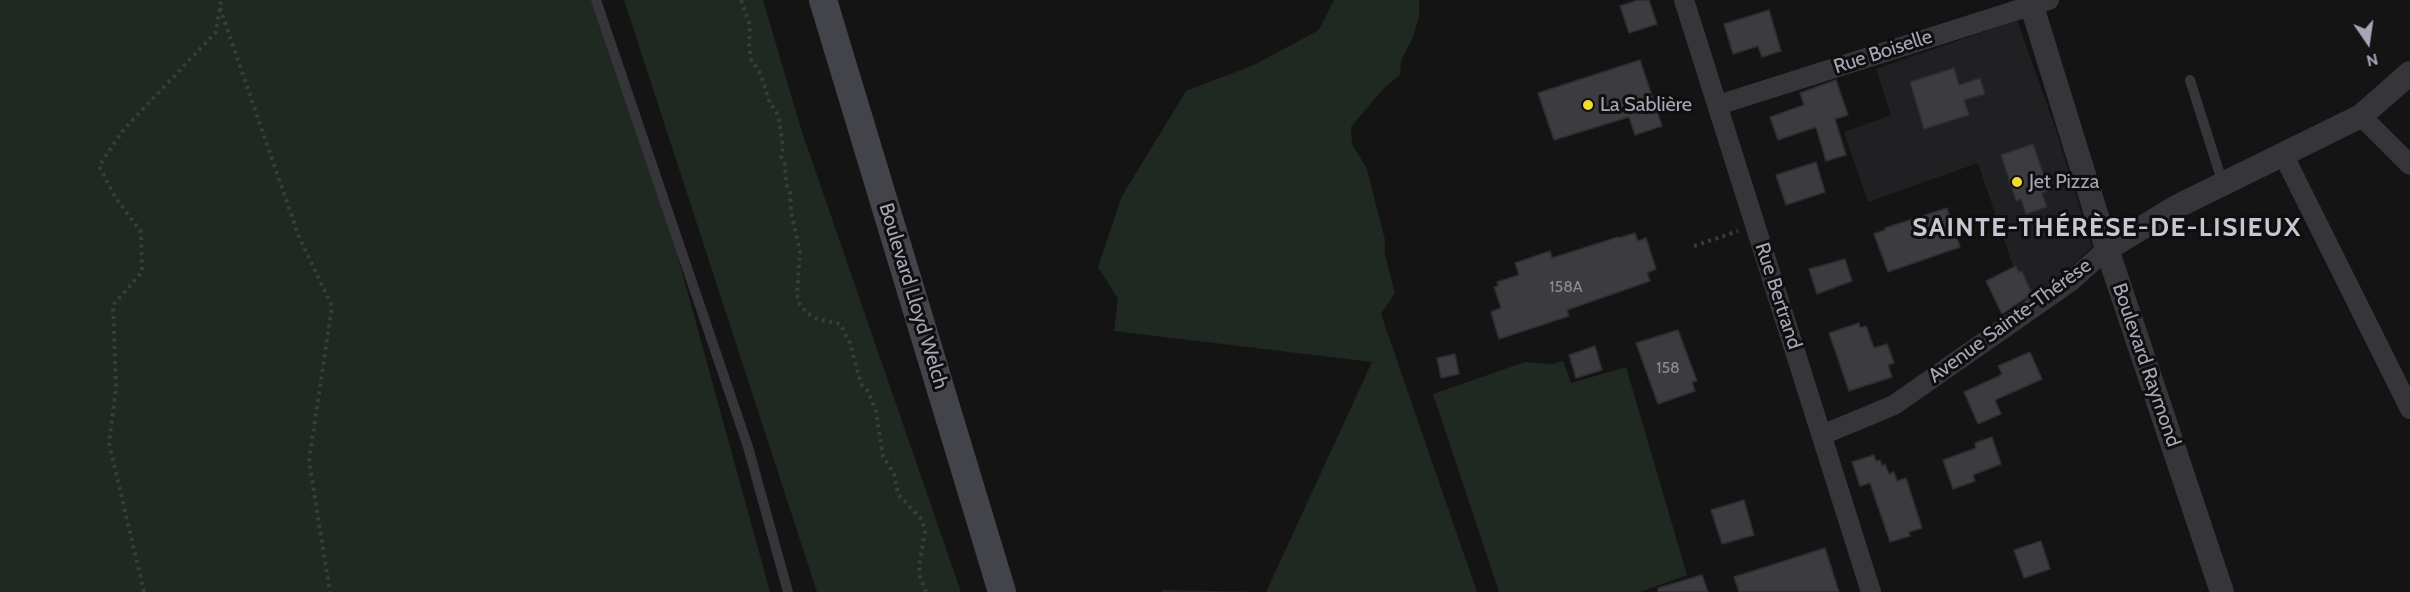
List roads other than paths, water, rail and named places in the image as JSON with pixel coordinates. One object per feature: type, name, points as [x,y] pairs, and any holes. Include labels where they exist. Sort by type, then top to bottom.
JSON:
[{"type":"main road","name":"Boulevard Lloyd Welch","points":[[824,0],[1002,592]]},
{"type":"street","name":"Rue Bertrand","points":[[1684,0],[1871,592]]},
{"type":"street","name":"Rue Boiselle","points":[[1718,105],[2037,2]]},
{"type":"street","name":"Boulevard Raymond","points":[[2037,2],[2107,249],[2222,592]]},
{"type":"street","name":"Avenue Sainte-Thérèse","points":[[1822,435],[1902,400],[2070,282],[2107,249],[2178,206],[2361,116],[2410,74]]},
{"type":"street","points":[[2361,116],[2410,165]]},
{"type":"street","points":[[2283,154],[2410,409]]},
{"type":"lane","points":[[596,0],[748,447],[788,592]]},
{"type":"lane","points":[[2190,80],[2223,184]]},
{"type":"place","name":"La Sablière","points":[[1588,105]]},
{"type":"place","name":"Jet Pizza","points":[[2017,182]]},
{"type":"district","name":"SAINTE-THÉRÈSE-DE-LISIEUX","points":[[2107,228]]}]
